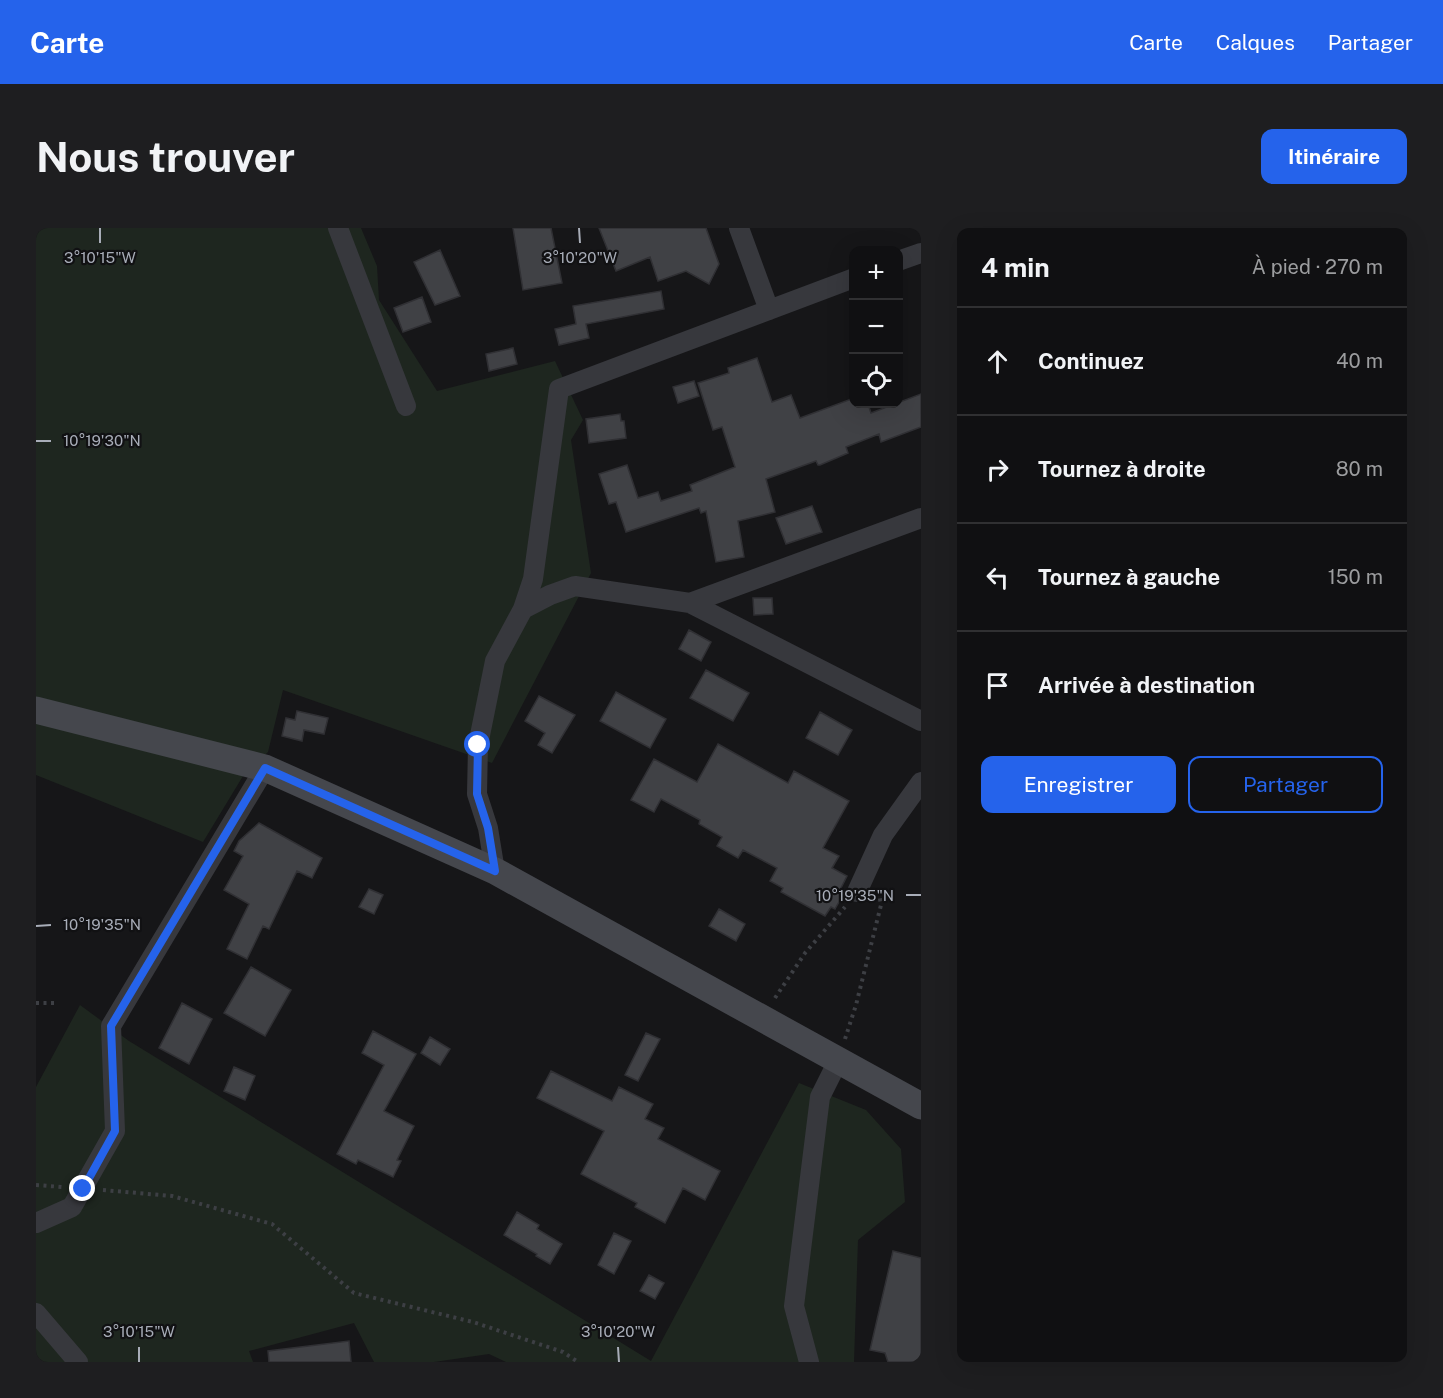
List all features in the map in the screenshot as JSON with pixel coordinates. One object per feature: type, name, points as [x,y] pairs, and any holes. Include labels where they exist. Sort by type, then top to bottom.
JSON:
[{"type":"main road","points":[[36,710],[265,768],[495,871],[921,1106]]},
{"type":"street","points":[[338,228],[406,406]]},
{"type":"street","points":[[739,228],[769,310]]},
{"type":"street","points":[[903,259],[921,253]]},
{"type":"street","points":[[495,871],[488,828],[477,794],[478,745],[495,661],[523,609],[533,579],[559,389],[849,280]]},
{"type":"street","points":[[690,603],[921,518]]},
{"type":"street","points":[[523,609],[550,595],[575,586],[690,603],[921,721]]},
{"type":"street","points":[[36,1223],[72,1207],[115,1131],[111,1026],[265,768]]},
{"type":"street","points":[[857,892],[883,836],[921,782]]},
{"type":"street","points":[[809,1362],[794,1306],[820,1097],[838,1061]]},
{"type":"street","points":[[36,1313],[78,1362]]},
{"type":"path","points":[[838,1061],[856,1005],[881,905],[872,860]]},
{"type":"path","points":[[762,1019],[805,952],[857,892]]},
{"type":"path","points":[[36,1003],[55,1004]]},
{"type":"path","points":[[36,1185],[172,1196],[272,1224],[354,1293],[472,1322],[563,1352],[578,1362]]},
{"type":"shaded area","points":[[36,228],[361,228],[377,266],[379,300],[437,391],[555,361],[583,420],[571,440],[591,573],[492,763],[283,690],[268,752],[243,776],[203,842],[36,775]]},
{"type":"shaded area","points":[[80,1005],[129,1041],[651,1361],[799,1083],[866,1110],[901,1149],[905,1202],[858,1240],[854,1362],[506,1362],[489,1354],[434,1362],[374,1362],[354,1323],[249,1351],[253,1362],[36,1362],[36,1087]]},
{"type":"building","points":[[513,228],[551,228],[562,283],[523,290]]},
{"type":"building","points":[[599,228],[706,228],[719,264],[709,284],[686,271],[658,281],[650,257],[616,271]]},
{"type":"building","points":[[440,250],[460,296],[435,305],[414,262]]},
{"type":"building","points":[[661,291],[664,309],[586,324],[589,338],[559,345],[555,329],[576,324],[573,306]]},
{"type":"building","points":[[422,297],[431,322],[403,332],[394,308]]},
{"type":"building","points":[[513,348],[517,364],[489,371],[486,354]]},
{"type":"building","points":[[757,358],[772,402],[791,395],[800,418],[849,400],[849,408],[869,408],[871,413],[884,408],[903,408],[903,401],[921,394],[921,427],[881,442],[879,434],[846,447],[848,453],[820,465],[816,461],[766,479],[775,512],[738,521],[744,557],[716,562],[706,511],[701,513],[699,508],[626,532],[616,502],[609,504],[599,474],[627,465],[638,498],[658,492],[661,501],[692,491],[690,485],[735,467],[722,427],[713,430],[698,383],[729,373],[728,368]]},
{"type":"building","points":[[694,381],[699,396],[678,403],[673,387]]},
{"type":"building","points":[[620,414],[621,421],[624,421],[626,438],[589,443],[586,419]]},
{"type":"building","points":[[812,506],[822,532],[786,544],[776,518]]},
{"type":"building","points":[[753,598],[772,598],[773,614],[754,615]]},
{"type":"building","points":[[689,630],[711,642],[701,661],[679,649]]},
{"type":"building","points":[[706,670],[749,693],[733,721],[690,698]]},
{"type":"building","points":[[616,692],[666,719],[650,748],[600,721]]},
{"type":"building","points":[[539,696],[575,715],[552,753],[538,745],[545,733],[525,721]]},
{"type":"building","points":[[297,711],[328,718],[324,734],[304,730],[302,741],[282,736],[286,718],[295,720]]},
{"type":"building","points":[[820,712],[852,730],[838,755],[806,738]]},
{"type":"building","points":[[718,744],[788,783],[794,771],[849,801],[823,848],[839,856],[832,868],[847,876],[841,888],[845,891],[835,909],[831,907],[825,916],[781,892],[783,888],[770,881],[777,868],[743,850],[738,858],[717,846],[722,837],[699,824],[700,820],[661,799],[654,812],[631,800],[654,759],[697,782]]},
{"type":"building","points":[[259,823],[322,858],[312,878],[297,871],[269,929],[263,926],[247,959],[227,949],[249,904],[224,890],[243,856],[234,851],[239,841]]},
{"type":"building","points":[[369,889],[383,895],[374,914],[359,907]]},
{"type":"building","points":[[719,909],[745,924],[736,941],[709,926]]},
{"type":"building","points":[[251,967],[291,990],[265,1036],[224,1013]]},
{"type":"building","points":[[182,1003],[212,1019],[189,1064],[159,1048]]},
{"type":"building","points":[[373,1031],[416,1054],[384,1111],[414,1126],[397,1160],[401,1161],[393,1177],[358,1160],[356,1164],[337,1154],[384,1065],[362,1053]]},
{"type":"building","points":[[646,1033],[660,1039],[638,1081],[625,1075]]},
{"type":"building","points":[[430,1037],[450,1049],[440,1065],[421,1053]]},
{"type":"building","points":[[234,1067],[255,1076],[245,1100],[224,1091]]},
{"type":"building","points":[[551,1071],[612,1101],[619,1087],[653,1104],[645,1119],[664,1128],[658,1139],[720,1171],[705,1200],[683,1188],[665,1223],[635,1207],[637,1203],[581,1174],[604,1131],[537,1098]]},
{"type":"building","points":[[517,1212],[539,1225],[537,1229],[562,1244],[550,1264],[504,1235]]},
{"type":"building","points":[[614,1233],[631,1241],[614,1274],[598,1265]]},
{"type":"building","points":[[893,1251],[921,1258],[921,1362],[888,1362],[885,1353],[870,1350]]},
{"type":"building","points":[[649,1275],[664,1283],[655,1299],[640,1291]]},
{"type":"building","points":[[349,1341],[351,1362],[269,1362],[268,1351]]},
{"type":"route","points":[[83,1189],[115,1131],[111,1026],[265,768],[495,871],[488,828],[477,794],[478,745]]}]
